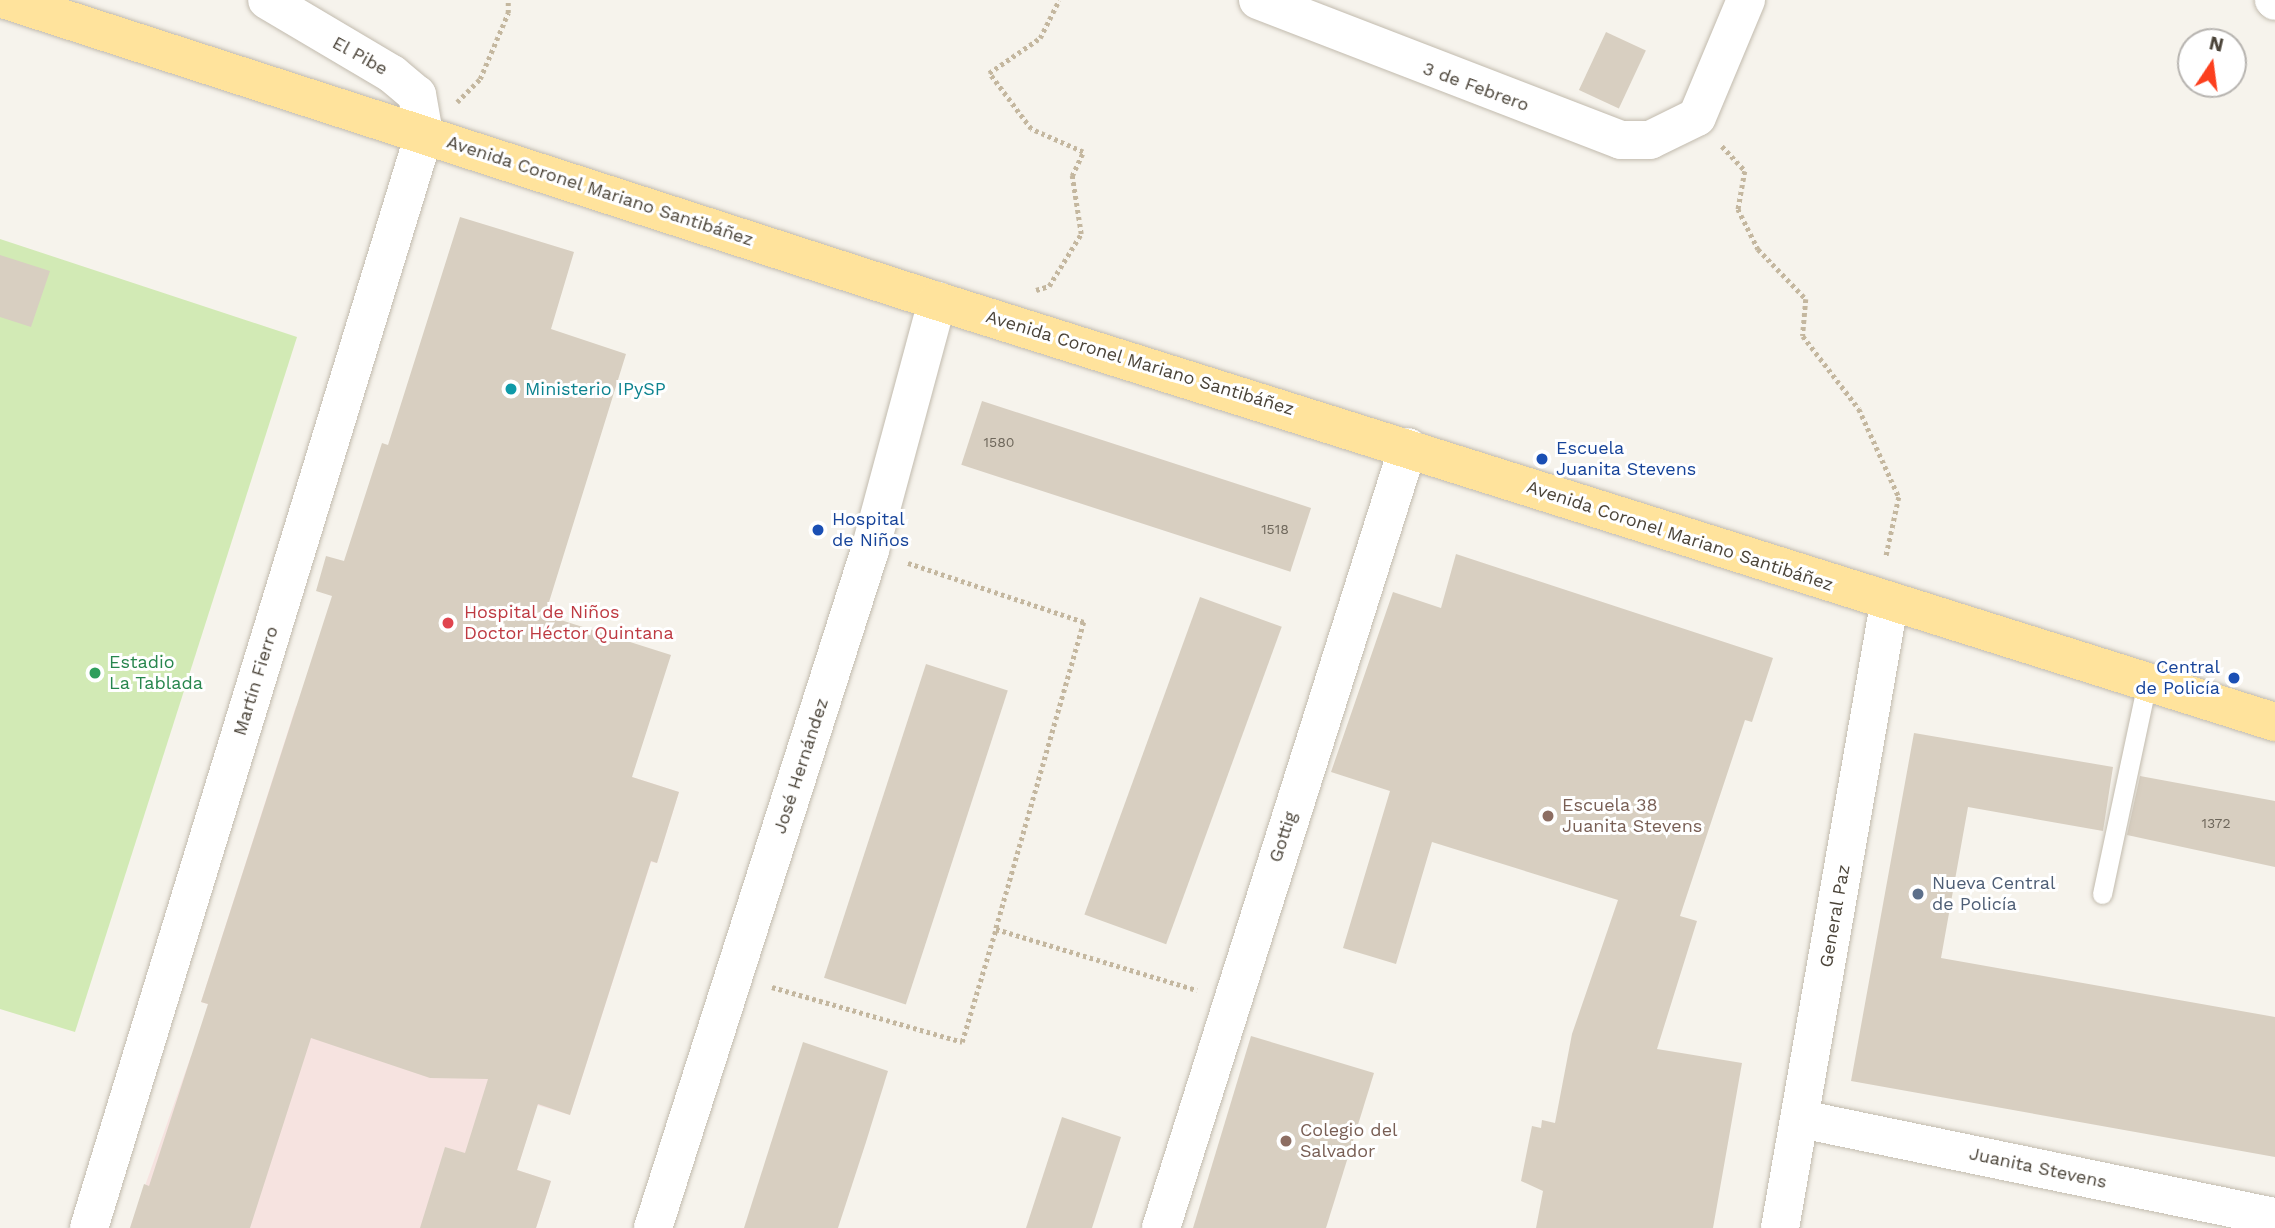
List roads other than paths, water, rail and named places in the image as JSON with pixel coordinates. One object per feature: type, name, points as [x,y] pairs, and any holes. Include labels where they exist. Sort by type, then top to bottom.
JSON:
[{"type":"main road","name":"Avenida Coronel Mariano Santibáñez","points":[[6,0],[937,301],[1408,447],[1889,604],[2275,722]]},
{"type":"street","name":"El Pibe","points":[[267,0],[392,74],[417,95],[424,134]]},
{"type":"street","name":"3 de Febrero","points":[[1258,0],[1620,140],[1650,140],[1697,117],[1746,0]]},
{"type":"street","name":"Martín Fierro","points":[[89,1228],[424,134]]},
{"type":"street","name":"José Hernández","points":[[653,1228],[870,550],[937,301]]},
{"type":"street","name":"Gottig","points":[[1161,1228],[1408,447]]},
{"type":"street","name":"General Paz","points":[[1780,1228],[1889,604]]},
{"type":"street","name":"Juanita Stevens","points":[[1801,1119],[2275,1217]]},
{"type":"lane","points":[[2102,894],[2147,682]]},
{"type":"place","name":"Ministerio IPySP","points":[[511,389]]},
{"type":"place","name":"Escuela Juanita Stevens","points":[[1542,459]]},
{"type":"place","name":"Hospital de Niños","points":[[818,530]]},
{"type":"place","name":"Hospital de Niños Doctor Héctor Quintana","points":[[448,623]]},
{"type":"place","name":"Estadio La Tablada","points":[[95,673]]},
{"type":"place","name":"Central de Policía","points":[[2234,678]]},
{"type":"place","name":"Escuela 38 Juanita Stevens","points":[[1548,816]]},
{"type":"place","name":"Nueva Central de Policía","points":[[1918,894]]},
{"type":"place","name":"Colegio del Salvador","points":[[1286,1141]]}]
